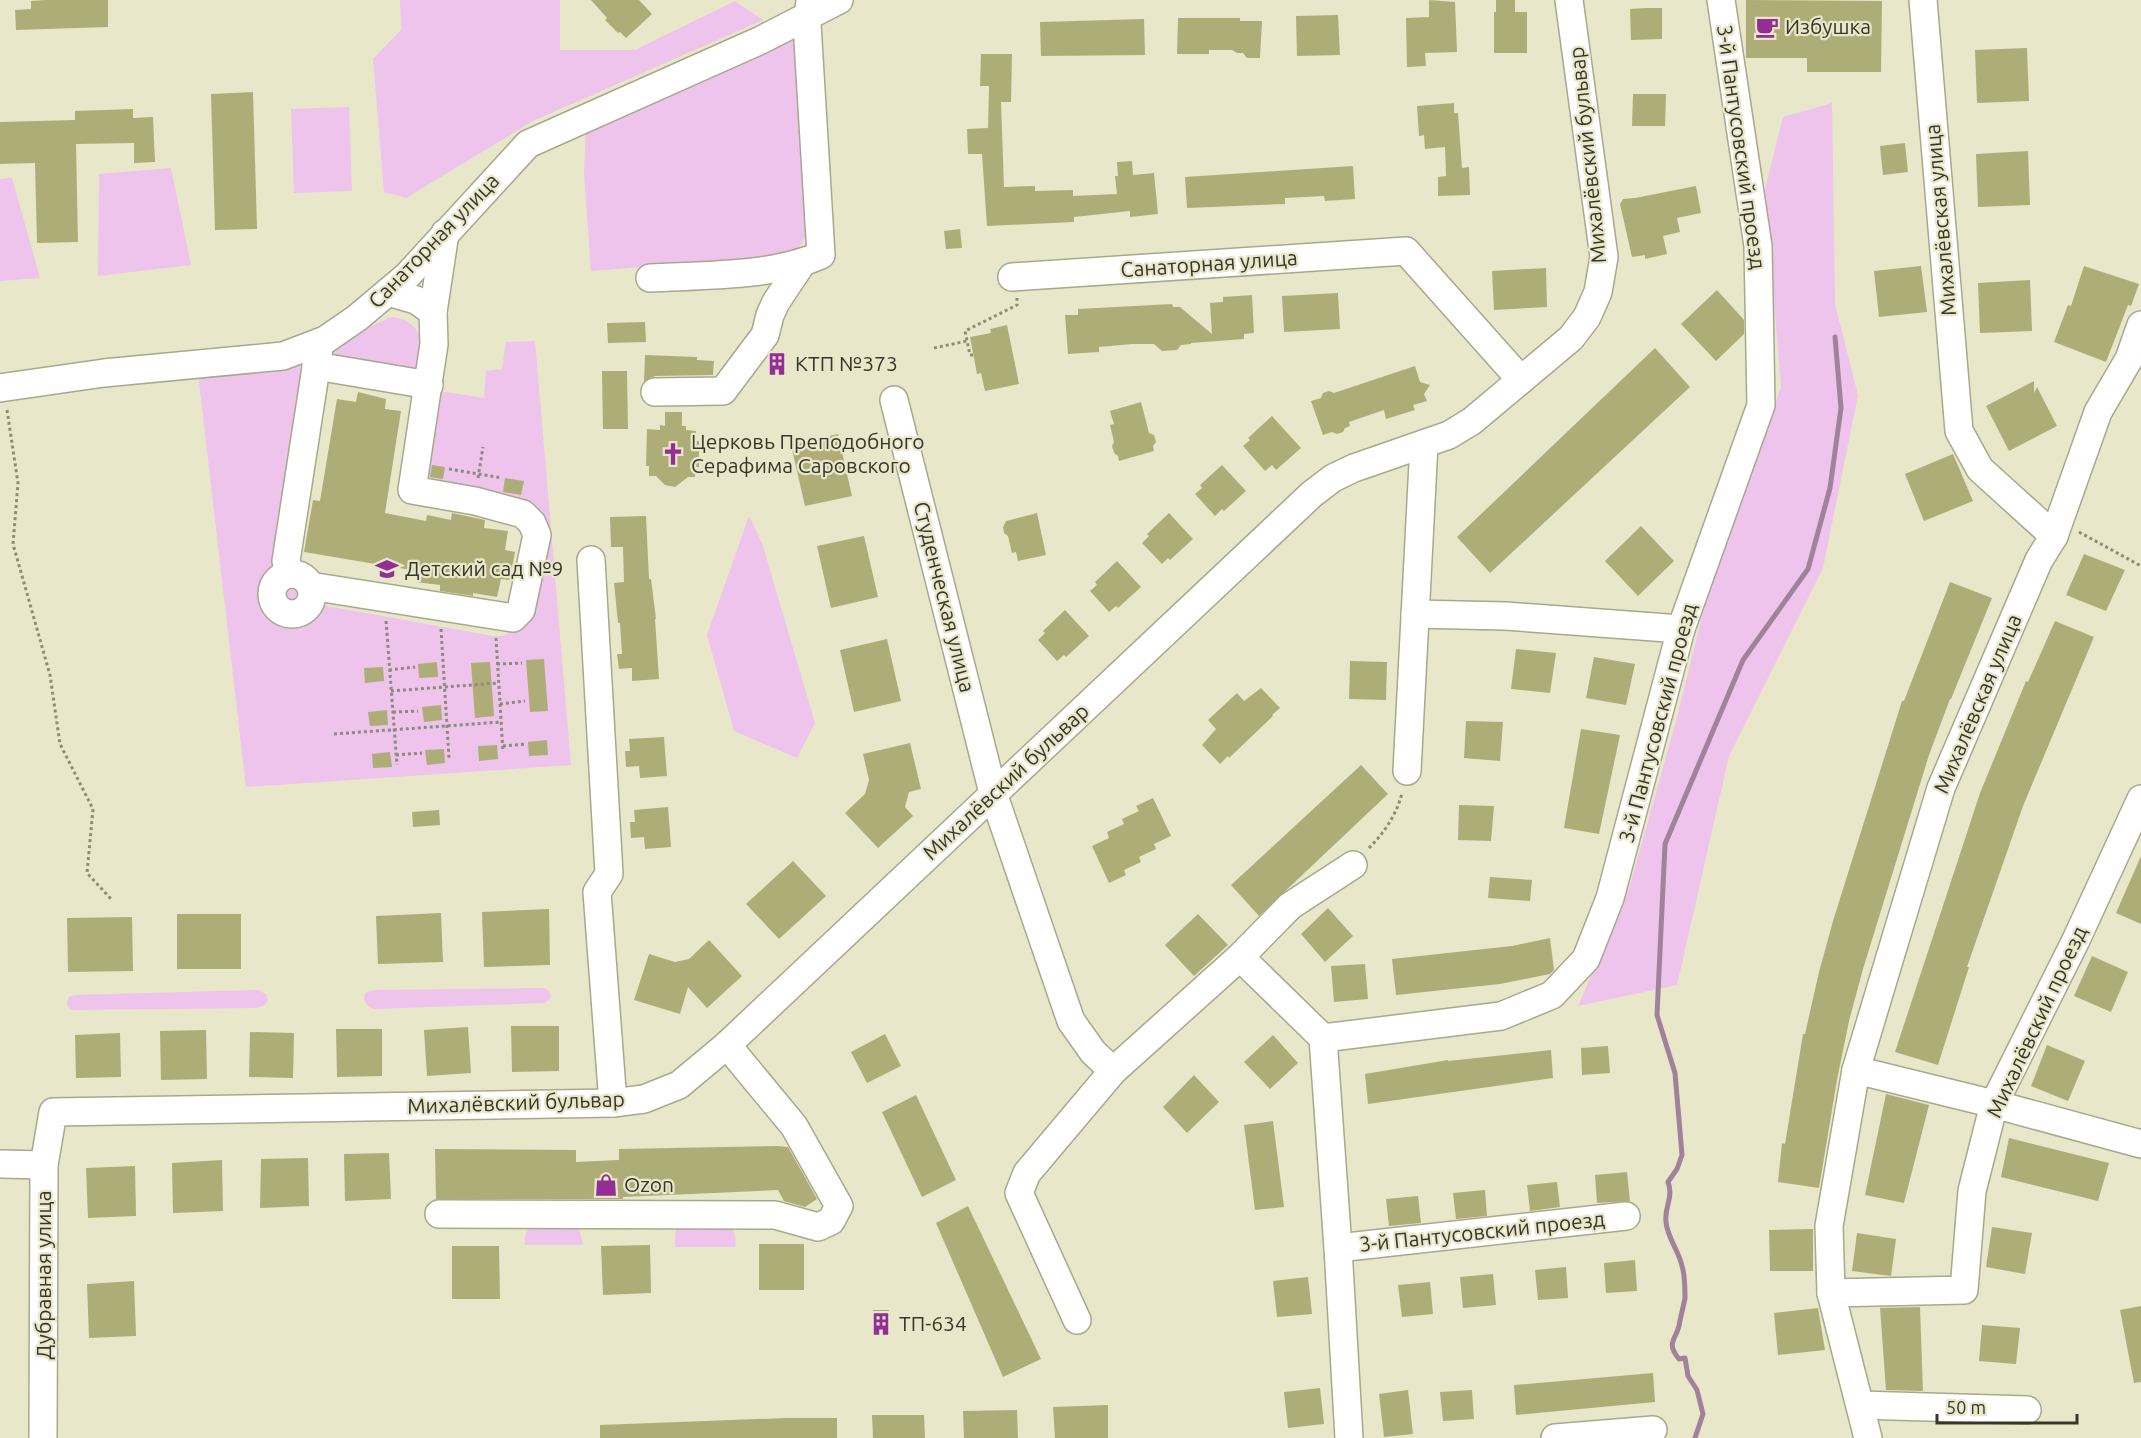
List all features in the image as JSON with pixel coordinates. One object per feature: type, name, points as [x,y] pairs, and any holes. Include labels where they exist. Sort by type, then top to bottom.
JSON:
[{"type":"street","name":"Санаторная улица","points":[[2,387],[104,373],[318,354],[407,276],[528,144],[761,40],[809,8],[839,0]]},
{"type":"street","name":"Михалёвский бульвар","points":[[53,1113],[613,1103],[644,1099],[679,1085],[728,1045],[1312,494],[1333,478],[1344,473],[1449,435],[1472,421],[1571,338],[1587,317],[1598,292],[1604,257],[1569,0]]},
{"type":"street","name":"3-й Пантусовский проезд","points":[[1348,1438],[1338,1248],[1323,1038],[1501,1016],[1552,994],[1586,959],[1610,898],[1681,630],[1761,405],[1758,246],[1721,0]]},
{"type":"street","name":"Михалёвская улица","points":[[1868,1438],[1831,1293],[1829,1226],[1856,1070],[1941,788],[2039,560],[2057,529],[1980,469],[1959,431],[1923,0]]},
{"type":"street","points":[[650,278],[776,269],[802,263],[821,255],[807,24],[809,8]]},
{"type":"street","points":[[429,385],[318,354],[286,561],[300,580],[389,598],[513,618],[521,610],[537,535],[532,523],[523,514],[477,488],[412,490],[429,385],[434,344],[433,312],[445,233]]},
{"type":"street","name":"Санаторная улица","points":[[1014,286],[1406,251],[1521,380]]},
{"type":"street","points":[[655,392],[723,391],[765,335],[776,302],[802,263]]},
{"type":"street","points":[[388,292],[416,300],[433,312]]},
{"type":"street","points":[[2057,529],[2098,412],[2129,359],[2141,325]]},
{"type":"street","name":"Студенческая улица","points":[[894,400],[993,793],[1071,1021],[1093,1052],[1113,1071]]},
{"type":"street","points":[[1407,771],[1424,444]]},
{"type":"street","points":[[591,560],[609,874],[597,892],[613,1103]]},
{"type":"street","points":[[1415,614],[1505,616],[1681,630]]},
{"type":"street","name":"Михалёвский проезд","points":[[1831,1293],[1964,1290],[1972,1191],[1994,1104],[2076,940],[2141,799]]},
{"type":"street","points":[[1077,1320],[1020,1193],[1027,1173],[1113,1071],[1240,957],[1290,906],[1353,865]]},
{"type":"street","points":[[1240,957],[1323,1038]]},
{"type":"street","points":[[438,1214],[775,1215],[818,1227],[831,1221],[839,1206],[794,1126],[728,1045]]},
{"type":"street","points":[[1856,1070],[2141,1144]]},
{"type":"street","name":"Дубравная улица","points":[[43,1438],[44,1165],[53,1113]]},
{"type":"street","points":[[0,1164],[44,1165]]},
{"type":"street","name":"3-й Пантусовский проезд","points":[[1338,1248],[1626,1216]]},
{"type":"street","points":[[1860,1405],[2026,1410]]},
{"type":"street","points":[[1555,1438],[1653,1430]]},
{"type":"path","points":[[974,354],[970,355],[965,331],[1017,305],[1014,286]]},
{"type":"path","points":[[933,348],[967,341]]},
{"type":"path","points":[[2,387],[18,483],[13,543],[50,675],[60,744],[93,809],[87,873],[112,900]]},
{"type":"path","points":[[477,488],[483,447]]},
{"type":"path","points":[[449,469],[477,488]]},
{"type":"path","points":[[477,488],[502,478]]},
{"type":"path","points":[[2057,529],[2141,566]]},
{"type":"path","points":[[389,598],[385,614],[397,765]]},
{"type":"path","points":[[444,607],[440,626],[449,759]]},
{"type":"path","points":[[499,615],[496,643],[503,752]]},
{"type":"path","points":[[497,664],[522,663]]},
{"type":"path","points":[[390,670],[415,667]]},
{"type":"path","points":[[391,691],[498,683]]},
{"type":"path","points":[[500,704],[525,701]]},
{"type":"path","points":[[393,712],[418,711]]},
{"type":"path","points":[[334,734],[501,722]]},
{"type":"path","points":[[503,746],[526,744]]},
{"type":"path","points":[[396,755],[422,753]]},
{"type":"path","points":[[1353,865],[1379,838],[1399,806],[1407,771]]},
{"type":"shaded area","points":[[400,0],[560,0],[560,50],[635,50],[735,1],[763,20],[533,121],[406,198],[384,192],[373,59],[401,30]]},
{"type":"shaded area","points":[[789,38],[796,43],[806,233],[798,248],[784,256],[591,271],[584,172],[586,130]]},
{"type":"shaded area","points":[[1832,103],[1835,304],[1858,395],[1823,568],[1729,756],[1677,985],[1578,1006],[1629,889],[1677,718],[1711,580],[1781,387],[1765,190],[1783,117]]},
{"type":"shaded area","points":[[349,107],[352,191],[294,193],[291,109]]},
{"type":"shaded area","points":[[171,168],[191,265],[98,276],[99,174]]},
{"type":"shaded area","points":[[12,178],[40,278],[0,281],[0,179]]},
{"type":"shaded area","points":[[391,317],[404,320],[414,326],[420,337],[422,354],[414,379],[322,363],[321,350]]},
{"type":"shaded area","name":"Детский сад №9","points":[[535,341],[571,765],[246,787],[198,373],[305,360],[264,609],[269,617],[300,618],[316,604],[503,636],[523,626],[541,530],[419,487],[433,390],[484,398],[486,371],[502,369],[506,342]]},
{"type":"shaded area","points":[[749,516],[762,543],[815,723],[797,758],[734,731],[707,635]]},
{"type":"shaded area","points":[[295,582],[305,598],[294,606],[285,604],[280,593],[287,583]]},
{"type":"shaded area","points":[[544,988],[551,995],[545,1003],[374,1009],[367,1005],[364,999],[365,993],[375,990]]},
{"type":"shaded area","points":[[258,990],[266,994],[268,1000],[265,1005],[257,1008],[73,1010],[68,1007],[67,1002],[69,997],[75,995]]},
{"type":"shaded area","points":[[723,1221],[734,1232],[735,1247],[675,1247],[675,1234],[679,1225]]},
{"type":"shaded area","points":[[534,1227],[575,1227],[580,1231],[583,1245],[525,1245],[528,1230]]},
{"type":"building","points":[[108,0],[108,27],[16,30],[15,10],[31,9],[31,1]]},
{"type":"building","points":[[591,0],[639,0],[652,14],[626,38],[605,20],[607,18]]},
{"type":"building","points":[[1429,0],[1455,2],[1457,52],[1425,53],[1426,66],[1407,67],[1406,18],[1429,17]]},
{"type":"building","points":[[1496,0],[1515,0],[1515,12],[1527,12],[1527,53],[1494,53]]},
{"type":"building","points":[[1746,0],[1882,1],[1881,72],[1807,72],[1807,58],[1746,58]]},
{"type":"building","points":[[1662,8],[1662,39],[1631,40],[1630,9]]},
{"type":"building","points":[[1338,15],[1340,55],[1297,56],[1296,16]]},
{"type":"building","points":[[1178,18],[1240,18],[1240,21],[1262,21],[1260,58],[1247,58],[1243,53],[1232,50],[1209,50],[1209,54],[1177,54]]},
{"type":"building","points":[[1144,19],[1145,55],[1041,56],[1040,22]]},
{"type":"building","points":[[2027,48],[2029,101],[1977,103],[1975,50]]},
{"type":"building","points":[[981,54],[1012,54],[1011,102],[1001,102],[1004,187],[1035,186],[1035,191],[1073,190],[1073,196],[1117,194],[1115,176],[1118,176],[1117,162],[1132,161],[1133,175],[1154,173],[1158,214],[1130,217],[1130,211],[1074,217],[1074,222],[987,226],[982,154],[968,154],[967,129],[988,128],[989,86],[980,86]]},
{"type":"building","points":[[253,92],[257,229],[215,230],[211,94]]},
{"type":"building","points":[[1633,94],[1666,94],[1665,126],[1632,126]]},
{"type":"building","points":[[1454,103],[1454,113],[1458,113],[1462,168],[1469,167],[1470,195],[1438,196],[1438,177],[1446,176],[1445,147],[1425,149],[1424,135],[1419,136],[1417,106]]},
{"type":"building","points":[[133,109],[133,118],[153,117],[155,162],[134,163],[134,143],[76,144],[78,242],[37,243],[35,163],[0,164],[0,122],[75,120],[75,111]]},
{"type":"building","points":[[1905,143],[1908,172],[1883,175],[1880,146]]},
{"type":"building","points":[[2028,151],[2030,205],[1978,207],[1976,154]]},
{"type":"building","points":[[1353,166],[1355,199],[1325,201],[1324,196],[1285,198],[1285,204],[1187,208],[1185,177]]},
{"type":"building","points":[[1696,186],[1701,213],[1677,218],[1680,232],[1663,236],[1667,254],[1645,259],[1645,255],[1632,257],[1620,204],[1623,199]]},
{"type":"building","points":[[960,229],[962,248],[946,249],[944,231]]},
{"type":"building","points":[[1921,266],[1927,312],[1879,317],[1874,271]]},
{"type":"building","points":[[2084,266],[2139,284],[2131,306],[2128,305],[2106,362],[2054,342],[2068,305],[2071,306]]},
{"type":"building","points":[[1546,268],[1547,307],[1494,310],[1492,271]]},
{"type":"building","points":[[2030,280],[2032,331],[1980,333],[1978,283]]},
{"type":"building","points":[[1717,290],[1744,320],[1744,334],[1716,361],[1681,324]]},
{"type":"building","points":[[1338,293],[1340,329],[1284,332],[1282,296]]},
{"type":"building","points":[[1252,295],[1254,333],[1244,334],[1244,339],[1191,343],[1181,345],[1177,350],[1162,351],[1154,344],[1133,344],[1099,347],[1099,352],[1068,354],[1065,315],[1078,315],[1078,309],[1172,304],[1173,307],[1180,307],[1212,334],[1210,303],[1223,302],[1223,297]]},
{"type":"building","points":[[645,322],[646,342],[608,343],[607,323]]},
{"type":"building","points":[[1007,325],[1019,384],[985,391],[981,373],[977,374],[970,337],[991,333],[990,329]]},
{"type":"building","points":[[1655,348],[1690,387],[1490,573],[1457,537]]},
{"type":"building","points":[[645,355],[697,357],[697,360],[714,361],[713,375],[655,376],[644,382]]},
{"type":"building","points":[[1415,366],[1420,382],[1430,385],[1424,394],[1427,401],[1413,405],[1415,410],[1386,419],[1384,410],[1349,422],[1350,426],[1343,432],[1323,435],[1311,401],[1321,398],[1323,393],[1329,391],[1334,393]]},
{"type":"building","points":[[602,371],[627,371],[628,429],[603,429]]},
{"type":"building","points":[[2034,381],[2034,393],[2037,387],[2057,426],[2009,451],[1986,406]]},
{"type":"building","points":[[358,392],[386,399],[385,409],[401,411],[385,513],[426,521],[427,515],[451,520],[452,513],[485,520],[484,528],[508,531],[505,550],[515,552],[510,580],[501,579],[497,597],[440,591],[440,585],[416,582],[417,571],[304,552],[313,500],[320,501],[337,399],[356,402]]},
{"type":"building","points":[[1141,402],[1149,433],[1154,435],[1156,442],[1153,446],[1154,451],[1119,461],[1112,446],[1114,442],[1110,425],[1114,424],[1110,411]]},
{"type":"building","name":"Церковь Преподобного Серафима Саровского","points":[[665,412],[682,412],[682,426],[686,426],[686,430],[696,431],[696,441],[699,441],[699,467],[695,467],[695,477],[688,477],[675,487],[665,485],[656,476],[649,476],[649,466],[646,466],[647,429],[660,430],[660,425],[665,426]]},
{"type":"building","points":[[1272,416],[1301,448],[1276,470],[1272,465],[1265,471],[1243,446],[1250,440],[1248,438]]},
{"type":"building","points":[[838,434],[852,496],[805,506],[791,445]]},
{"type":"building","points":[[1953,454],[1973,501],[1924,521],[1905,474]]},
{"type":"building","points":[[432,465],[445,467],[443,479],[430,477]]},
{"type":"building","points":[[1222,465],[1246,491],[1215,516],[1195,494],[1202,488],[1200,485]]},
{"type":"building","points":[[505,478],[524,481],[521,495],[503,492]]},
{"type":"building","points":[[1037,513],[1046,555],[1018,561],[1016,552],[1012,553],[1003,527],[1006,521]]},
{"type":"building","points":[[1169,513],[1193,539],[1170,560],[1168,558],[1162,564],[1142,543],[1149,536],[1147,534]]},
{"type":"building","points":[[646,516],[649,579],[651,579],[656,619],[659,679],[632,681],[632,668],[619,669],[617,654],[622,654],[614,583],[624,582],[623,547],[611,547],[610,517]]},
{"type":"building","points":[[1641,526],[1674,561],[1638,596],[1605,561]]},
{"type":"building","points":[[864,536],[878,597],[831,608],[817,546]]},
{"type":"building","points":[[2084,554],[2125,570],[2106,611],[2066,595]]},
{"type":"building","points":[[1117,561],[1141,587],[1118,608],[1116,606],[1109,612],[1090,591],[1097,585],[1095,582]]},
{"type":"building","points":[[1950,582],[1992,598],[1929,755],[1863,969],[1837,1080],[1819,1188],[1778,1182],[1782,1143],[1785,1144],[1803,1034],[1805,1034],[1833,921],[1902,701],[1904,701]]},
{"type":"building","points":[[1065,610],[1089,636],[1066,657],[1064,655],[1057,661],[1038,640],[1045,633],[1043,631]]},
{"type":"building","points":[[2055,621],[2094,637],[2023,806],[1967,967],[1969,967],[1938,1065],[1895,1052],[1980,793],[2026,681],[2028,682]]},
{"type":"building","points":[[887,639],[901,701],[854,712],[840,650]]},
{"type":"building","points":[[1516,649],[1556,653],[1550,693],[1511,689]]},
{"type":"building","points":[[1594,657],[1635,664],[1626,705],[1586,698]]},
{"type":"building","points":[[544,659],[548,711],[530,712],[526,660]]},
{"type":"building","points":[[1350,661],[1387,662],[1386,700],[1349,699]]},
{"type":"building","points":[[437,662],[438,677],[419,678],[418,664]]},
{"type":"building","points":[[490,662],[494,716],[475,718],[471,663]]},
{"type":"building","points":[[383,667],[384,681],[365,683],[364,668]]},
{"type":"building","points":[[1261,688],[1280,708],[1220,764],[1202,745],[1216,729],[1208,720],[1237,693],[1244,701]]},
{"type":"building","points":[[441,705],[442,720],[424,722],[422,707]]},
{"type":"building","points":[[387,710],[388,725],[370,726],[368,712]]},
{"type":"building","points":[[1466,721],[1503,722],[1500,761],[1464,758]]},
{"type":"building","points":[[1581,729],[1620,735],[1599,834],[1564,828]]},
{"type":"building","points":[[664,737],[667,776],[640,778],[639,766],[626,767],[625,751],[630,751],[629,739]]},
{"type":"building","points":[[547,740],[548,755],[529,756],[528,742]]},
{"type":"building","points":[[910,743],[921,789],[909,792],[905,807],[913,816],[878,848],[845,813],[865,794],[869,780],[863,754]]},
{"type":"building","points":[[497,745],[498,759],[479,761],[478,746]]},
{"type":"building","points":[[444,749],[445,763],[427,765],[425,750]]},
{"type":"building","points":[[390,752],[392,767],[373,768],[372,754]]},
{"type":"building","points":[[1361,765],[1388,794],[1259,916],[1231,885]]},
{"type":"building","points":[[1153,798],[1171,836],[1154,844],[1156,849],[1139,857],[1141,862],[1124,870],[1126,875],[1109,883],[1092,846],[1109,838],[1107,832],[1124,824],[1122,819],[1139,811],[1136,806]]},
{"type":"building","points":[[1459,805],[1494,806],[1491,841],[1458,840]]},
{"type":"building","points":[[668,807],[671,847],[645,849],[644,837],[631,838],[630,822],[635,822],[634,810]]},
{"type":"building","points":[[439,810],[440,825],[413,827],[412,812]]},
{"type":"building","points":[[2141,856],[2141,924],[2116,913]]},
{"type":"building","points":[[793,861],[826,896],[779,939],[746,904]]},
{"type":"building","points":[[1490,877],[1532,880],[1530,901],[1488,898]]},
{"type":"building","points":[[1328,908],[1353,936],[1325,962],[1301,934]]},
{"type":"building","points":[[549,909],[550,965],[484,967],[482,912]]},
{"type":"building","points":[[441,913],[443,962],[378,964],[376,916]]},
{"type":"building","points":[[177,914],[241,914],[241,969],[177,969]]},
{"type":"building","points":[[1198,914],[1228,945],[1194,976],[1165,945]]},
{"type":"building","points":[[132,917],[133,971],[68,972],[67,918]]},
{"type":"building","points":[[1550,938],[1554,970],[1550,974],[1500,984],[1396,995],[1392,959],[1512,946]]},
{"type":"building","points":[[709,940],[742,976],[707,1008],[688,987],[680,1014],[634,1000],[649,954],[675,962],[689,959]]},
{"type":"building","points":[[2092,956],[2128,972],[2111,1012],[2074,996]]},
{"type":"building","points":[[1365,964],[1368,999],[1334,1002],[1331,966]]},
{"type":"building","points":[[511,1026],[559,1026],[559,1071],[512,1072]]},
{"type":"building","points":[[468,1027],[471,1073],[427,1076],[424,1030]]},
{"type":"building","points":[[336,1029],[382,1029],[382,1076],[337,1077]]},
{"type":"building","points":[[206,1030],[207,1079],[161,1080],[160,1031]]},
{"type":"building","points":[[250,1032],[294,1033],[293,1078],[249,1077]]},
{"type":"building","points":[[120,1033],[121,1077],[76,1078],[75,1035]]},
{"type":"building","points":[[885,1034],[901,1066],[867,1083],[851,1052]]},
{"type":"building","points":[[1273,1035],[1298,1063],[1270,1089],[1244,1062]]},
{"type":"building","points":[[2047,1045],[2085,1061],[2068,1101],[2031,1086]]},
{"type":"building","points":[[1608,1046],[1610,1073],[1582,1075],[1581,1048]]},
{"type":"building","points":[[1551,1050],[1553,1078],[1368,1104],[1365,1074],[1448,1060]]},
{"type":"building","points":[[1194,1075],[1219,1102],[1187,1133],[1163,1107]]},
{"type":"building","points":[[1886,1094],[1929,1105],[1904,1203],[1865,1195]]},
{"type":"building","points":[[916,1095],[956,1180],[922,1197],[882,1112]]},
{"type":"building","points":[[1273,1121],[1284,1207],[1255,1210],[1244,1125]]},
{"type":"building","points":[[2009,1138],[2109,1163],[2098,1201],[2001,1177]]},
{"type":"building","points":[[788,1147],[817,1199],[805,1207],[784,1201],[778,1190],[623,1197],[623,1199],[436,1199],[435,1149],[576,1150],[576,1162],[619,1160],[619,1149]]},
{"type":"building","points":[[389,1153],[391,1199],[345,1201],[344,1154]]},
{"type":"building","points":[[308,1158],[309,1206],[260,1208],[261,1159]]},
{"type":"building","points":[[222,1160],[223,1211],[173,1213],[172,1163]]},
{"type":"building","points":[[135,1166],[136,1216],[88,1218],[86,1168]]},
{"type":"building","points":[[1627,1172],[1630,1201],[1597,1203],[1595,1175]]},
{"type":"building","points":[[1557,1182],[1560,1207],[1530,1211],[1527,1185]]},
{"type":"building","points":[[1485,1190],[1487,1216],[1456,1219],[1453,1193]]},
{"type":"building","points":[[1418,1196],[1421,1223],[1389,1226],[1386,1199]]},
{"type":"building","points":[[968,1206],[1041,1359],[1003,1377],[936,1223]]},
{"type":"building","points":[[1992,1227],[2032,1233],[2025,1274],[1986,1267]]},
{"type":"building","points":[[1813,1229],[1813,1271],[1770,1271],[1769,1230]]},
{"type":"building","points":[[1857,1233],[1896,1239],[1891,1276],[1852,1271]]},
{"type":"building","points":[[759,1244],[804,1244],[804,1290],[759,1290]]},
{"type":"building","points":[[650,1245],[651,1293],[603,1295],[601,1246]]},
{"type":"building","points":[[452,1246],[499,1246],[500,1299],[452,1299]]},
{"type":"building","points":[[1635,1260],[1637,1291],[1606,1293],[1604,1263]]},
{"type":"building","points":[[1566,1267],[1568,1298],[1538,1300],[1535,1270]]},
{"type":"building","points":[[1493,1274],[1496,1305],[1463,1308],[1460,1277]]},
{"type":"building","points":[[1308,1277],[1312,1314],[1277,1317],[1273,1281]]},
{"type":"building","points":[[134,1281],[136,1336],[89,1338],[87,1284]]},
{"type":"building","points":[[1430,1282],[1433,1314],[1402,1317],[1398,1285]]},
{"type":"building","points":[[2141,1306],[2141,1382],[2134,1383],[2120,1310]]},
{"type":"building","points":[[1920,1307],[1923,1391],[1886,1390],[1880,1308]]},
{"type":"building","points":[[1818,1308],[1825,1350],[1778,1355],[1774,1313]]},
{"type":"building","name":"ТП-634","points":[[873,1310],[889,1310],[888,1337],[873,1337]]},
{"type":"building","points":[[1982,1325],[2020,1328],[2016,1364],[1979,1361]]},
{"type":"building","points":[[1653,1373],[1655,1402],[1516,1415],[1514,1385]]},
{"type":"building","points":[[1320,1388],[1324,1424],[1288,1428],[1284,1392]]},
{"type":"building","points":[[1408,1390],[1413,1434],[1384,1437],[1379,1394]]},
{"type":"building","points":[[1472,1390],[1474,1419],[1443,1421],[1440,1392]]},
{"type":"building","points":[[1108,1405],[1108,1438],[1055,1438],[1053,1407]]},
{"type":"building","points":[[1017,1410],[1018,1438],[964,1438],[963,1411]]},
{"type":"building","points":[[872,1415],[924,1415],[925,1438],[873,1438]]},
{"type":"building","points":[[837,1418],[837,1438],[600,1438],[600,1425]]},
{"type":"waterway","points":[[1695,1438],[1703,1414],[1697,1390],[1688,1376],[1685,1358],[1679,1359],[1672,1345],[1679,1326],[1685,1290],[1683,1270],[1668,1233],[1666,1217],[1670,1192],[1668,1182],[1677,1169],[1682,1155],[1675,1073],[1657,1015],[1665,844],[1743,660],[1808,569],[1830,488],[1841,408],[1835,337]]},
{"type":"place","name":"Избушка","points":[[1767,27]]},
{"type":"place","name":"КТП №373","points":[[777,364]]},
{"type":"place","name":"Церковь Преподобного Серафима Саровского","points":[[673,454]]},
{"type":"place","name":"Детский сад №9","points":[[387,569]]},
{"type":"place","name":"Ozon","points":[[606,1185]]},
{"type":"place","name":"ТП-634","points":[[881,1324]]}]
